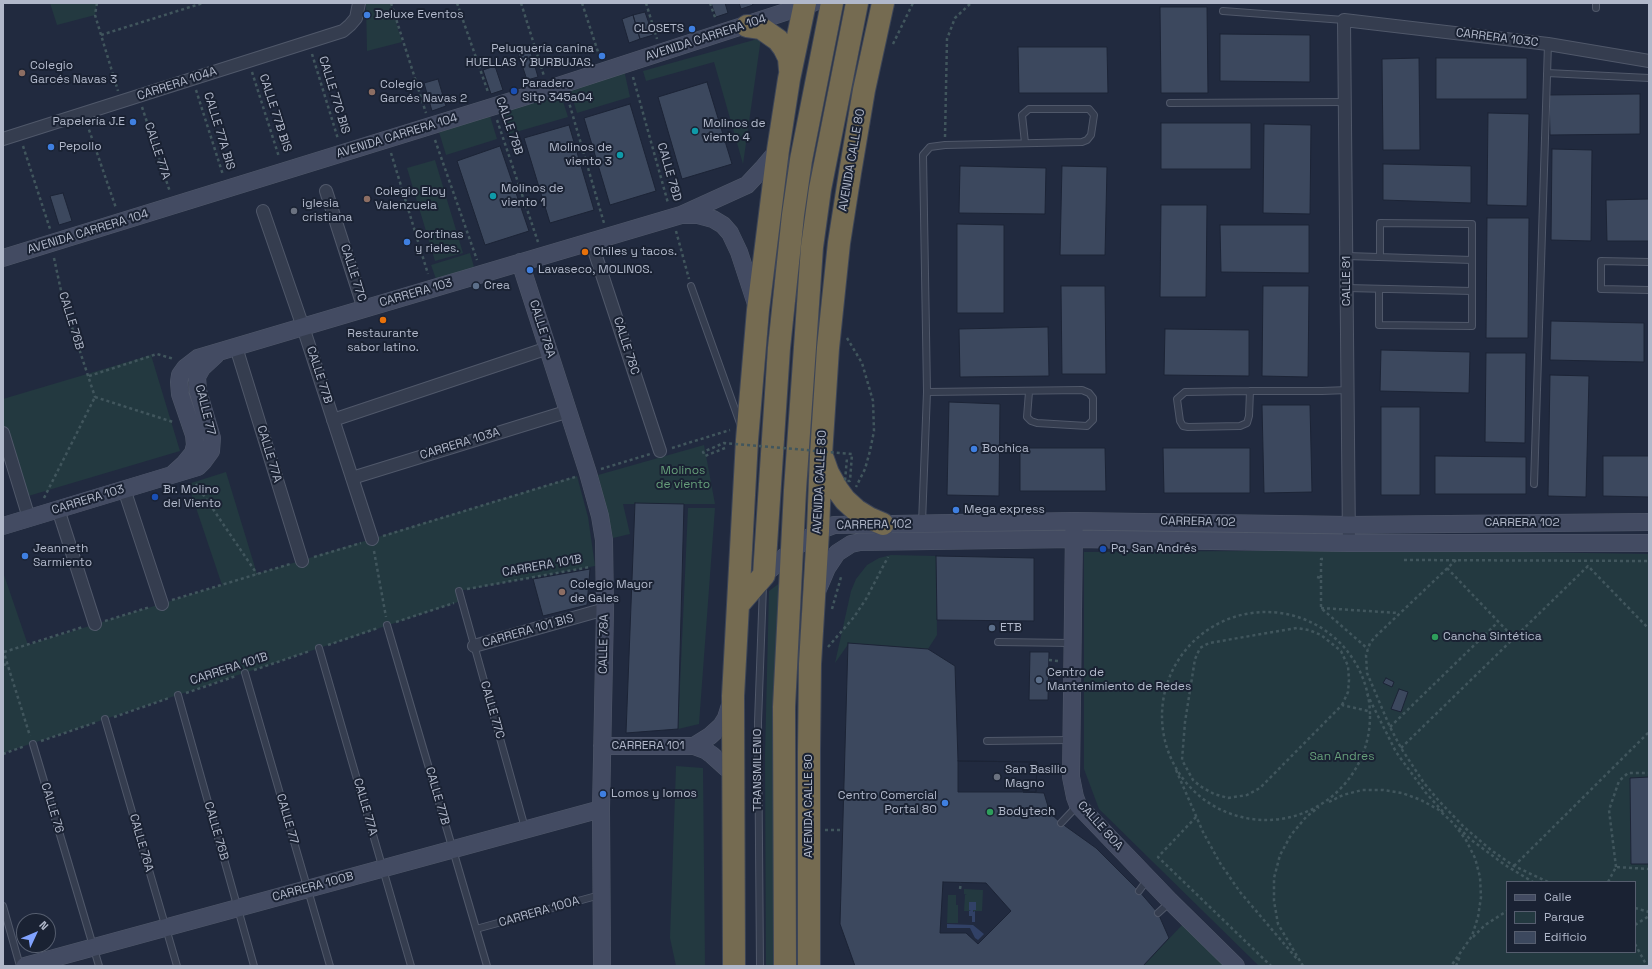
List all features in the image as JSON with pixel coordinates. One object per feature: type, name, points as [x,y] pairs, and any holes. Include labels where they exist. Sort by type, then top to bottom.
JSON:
[{"type":"highway","name":"AVENIDA CALLE 80","points":[[785,966],[784,707],[792,550],[812,247],[821,182],[857,3]]},
{"type":"highway","name":"AVENIDA CALLE 80","points":[[809,966],[809,752],[814,601],[828,348],[839,243],[864,90],[883,3]]},
{"type":"highway","points":[[788,79],[822,4]]},
{"type":"highway","points":[[738,605],[764,575],[779,348],[793,215],[822,4]]},
{"type":"highway","points":[[734,966],[733,696],[747,440],[758,310],[778,150],[790,69],[789,58],[778,40],[761,28],[747,26]]},
{"type":"highway","points":[[821,454],[828,473],[845,500],[856,510],[883,524]]},
{"type":"street","name":"CARRERA 104A","points":[[3,139],[343,31],[350,26],[356,18],[359,3]]},
{"type":"street","name":"AVENIDA CARRERA 104","points":[[3,258],[175,206],[747,26],[822,4]]},
{"type":"street","name":"CARRERA 103C","points":[[1344,20],[1548,44],[1649,61]]},
{"type":"street","name":"CALLE 81","points":[[1344,20],[1348,256],[1349,543]]},
{"type":"street","name":"CARRERA 103","points":[[228,349],[676,216],[747,185],[762,170],[778,150]]},
{"type":"street","name":"CALLE 77C","points":[[326,191],[364,309]]},
{"type":"street","name":"CALLE 77B","points":[[263,211],[303,327],[372,539]]},
{"type":"street","name":"CARRERA 103","points":[[676,216],[698,214],[713,219],[723,225],[730,233],[739,252],[758,310]]},
{"type":"street","name":"CALLE 78C","points":[[591,241],[660,451]]},
{"type":"street","name":"CALLE 78A","points":[[520,262],[569,411],[600,516],[604,540],[606,564],[601,809],[602,966]]},
{"type":"street","points":[[333,420],[548,348]]},
{"type":"street","name":"CALLE 77","points":[[180,472],[184,464],[193,453],[195,445],[192,428],[180,394],[180,375],[198,358],[228,349]]},
{"type":"street","name":"CALLE 77","points":[[180,472],[198,467],[211,451],[212,438],[198,391],[197,377],[202,368],[228,349]]},
{"type":"street","name":"CALLE 77A","points":[[228,349],[302,560]]},
{"type":"street","name":"CARRERA 103A","points":[[352,478],[569,411]]},
{"type":"street","points":[[3,433],[32,517]]},
{"type":"street","name":"CARRERA 103","points":[[3,526],[180,472]]},
{"type":"street","points":[[124,489],[162,604]]},
{"type":"street","points":[[58,509],[95,624]]},
{"type":"street","name":"CARRERA 102","points":[[764,575],[792,550],[818,531],[834,525],[1074,521],[1349,525],[1649,522]]},
{"type":"street","name":"CALLE 80A","points":[[1074,521],[1071,740],[1072,790],[1078,805],[1164,907],[1236,966]]},
{"type":"street","name":"CARRERA 102","points":[[814,601],[827,568],[837,552],[851,544],[860,542],[1074,539],[1349,543],[1649,543]]},
{"type":"street","name":"CARRERA 101 BIS","points":[[474,646],[605,609]]},
{"type":"street","name":"CARRERA 101","points":[[694,746],[710,736],[721,726],[726,718],[733,696]]},
{"type":"street","name":"CARRERA 101","points":[[602,746],[694,746],[712,754],[733,774]]},
{"type":"street","name":"CARRERA 100B","points":[[25,966],[601,809]]},
{"type":"lane","points":[[1222,11],[1344,20]]},
{"type":"lane","points":[[1534,484],[1548,44]]},
{"type":"lane","points":[[1547,73],[1649,78]]},
{"type":"lane","points":[[1170,103],[1345,102]]},
{"type":"lane","points":[[922,524],[927,392],[923,155],[930,147],[945,145],[1082,142],[1087,140],[1091,135],[1094,115],[1089,109],[1029,109],[1022,115],[1025,143]]},
{"type":"lane","points":[[1379,289],[1379,325],[1472,326],[1472,224],[1380,223],[1380,257]]},
{"type":"lane","points":[[1348,256],[1472,260]]},
{"type":"lane","points":[[1649,262],[1601,261],[1601,289],[1649,290]]},
{"type":"lane","points":[[691,286],[736,415],[747,440]]},
{"type":"lane","points":[[1347,288],[1472,291]]},
{"type":"lane","points":[[927,392],[1029,392],[1082,390],[1089,393],[1093,398],[1093,420],[1087,426],[1037,423],[1031,421],[1027,417],[1029,392]]},
{"type":"lane","points":[[1250,391],[1249,416],[1246,423],[1240,426],[1188,427],[1183,426],[1180,421],[1177,399],[1185,392],[1250,391],[1348,390]]},
{"type":"lane","name":"TRANSMILENIO","points":[[760,966],[758,722],[764,575]]},
{"type":"lane","name":"CALLE 77C","points":[[459,591],[525,830]]},
{"type":"lane","name":"CALLE 77B","points":[[387,625],[487,966]]},
{"type":"lane","points":[[998,642],[1072,643]]},
{"type":"lane","name":"CALLE 77A","points":[[319,648],[411,966]]},
{"type":"lane","name":"CALLE 77","points":[[245,673],[330,966]]},
{"type":"lane","name":"CALLE 76B","points":[[178,695],[254,966]]},
{"type":"lane","name":"CALLE 76A","points":[[105,720],[177,966]]},
{"type":"lane","points":[[987,741],[1071,740]]},
{"type":"lane","name":"CALLE 76","points":[[33,744],[99,966]]},
{"type":"lane","points":[[1061,823],[1078,805]]},
{"type":"lane","name":"CARRERA 100A","points":[[476,930],[602,894]]},
{"type":"lane","points":[[3,906],[20,966]]},
{"type":"path","points":[[96,3],[94,15],[122,102]]},
{"type":"path","points":[[101,35],[203,3]]},
{"type":"path","name":"CALLE 78B","points":[[457,3],[543,256]]},
{"type":"path","points":[[521,3],[556,87],[608,236]]},
{"type":"path","points":[[582,3],[605,71]]},
{"type":"path","points":[[646,3],[662,53]]},
{"type":"path","points":[[945,145],[947,39],[955,18],[971,3]]},
{"type":"path","name":"CALLE 77C BIS","points":[[308,42],[342,153]]},
{"type":"path","name":"CALLE 77B BIS","points":[[248,61],[284,171]]},
{"type":"path","name":"CALLE 78D","points":[[629,63],[676,216],[691,286]]},
{"type":"path","name":"CALLE 77A BIS","points":[[193,79],[227,189]]},
{"type":"path","name":"CALLE 77A","points":[[139,96],[175,206]]},
{"type":"path","points":[[83,114],[121,222]]},
{"type":"path","name":"CALLE 76B","points":[[20,134],[53,243],[63,300],[96,397]]},
{"type":"path","points":[[387,139],[433,288]]},
{"type":"path","points":[[89,376],[157,354],[191,363]]},
{"type":"path","points":[[32,517],[96,397],[192,428]]},
{"type":"path","points":[[725,448],[705,456],[703,452],[724,443],[852,454],[850,481],[845,481],[847,458]]},
{"type":"path","points":[[180,472],[257,574]]},
{"type":"path","points":[[372,539],[387,625]]},
{"type":"path","points":[[827,649],[841,634],[866,599],[888,555]]},
{"type":"path","points":[[1329,559],[1321,559],[1321,608],[1368,649]]},
{"type":"path","points":[[1400,560],[1649,561]]},
{"type":"path","points":[[1456,560],[1398,613],[1375,637],[1368,649],[1366,664],[1367,673],[1390,727],[1424,783],[1453,816],[1491,850],[1514,866],[1546,881]]},
{"type":"path","points":[[1588,561],[1588,566],[1649,629]]},
{"type":"path","name":"CARRERA 101B","points":[[459,591],[606,564]]},
{"type":"path","points":[[1402,748],[1588,566]]},
{"type":"path","points":[[1446,568],[1514,638]]},
{"type":"path","points":[[1317,577],[1321,578]]},
{"type":"path","name":"CARRERA 101B","points":[[3,754],[462,601]]},
{"type":"path","points":[[1321,608],[1398,613]]},
{"type":"path","points":[[1302,965],[1240,892],[1220,863],[1196,817],[1174,766],[1164,735],[1163,713],[1165,691],[1178,658],[1190,640],[1200,632],[1225,620],[1262,613],[1284,615],[1322,627],[1343,646],[1354,664],[1396,752],[1426,793],[1454,824],[1466,840],[1480,877],[1481,897],[1478,917],[1472,936],[1456,966]]},
{"type":"path","points":[[1390,727],[1498,622]]},
{"type":"path","points":[[1297,628],[1309,630],[1321,635],[1341,651],[1348,666],[1348,692],[1342,705],[1260,788],[1247,795],[1228,798],[1210,792],[1193,780],[1182,760],[1185,722],[1194,659],[1200,648],[1209,643],[1297,628]]},
{"type":"path","points":[[3,650],[33,744]]},
{"type":"path","points":[[3,666],[8,664]]},
{"type":"path","points":[[1302,965],[1278,924],[1274,901],[1274,878],[1280,855],[1291,835],[1306,817],[1340,792],[1358,766],[1368,741],[1370,726],[1363,685]]},
{"type":"path","points":[[1342,705],[1368,711]]},
{"type":"path","points":[[1514,866],[1649,732]]},
{"type":"path","points":[[1174,766],[1188,784],[1204,798],[1238,815],[1268,820],[1287,818],[1303,814],[1343,795],[1362,790],[1382,790],[1402,793],[1421,800],[1439,810],[1470,839],[1505,865],[1531,881]]},
{"type":"path","points":[[1609,881],[1616,867],[1609,810],[1619,781],[1628,774],[1649,773]]},
{"type":"path","points":[[1196,817],[1158,857],[1270,966]]},
{"type":"path","points":[[820,830],[843,830]]},
{"type":"path","points":[[1616,867],[1649,869]]},
{"type":"path","points":[[960,889],[961,883]]},
{"type":"path","points":[[1636,908],[1649,912]]},
{"type":"path","points":[[1451,966],[1472,938],[1485,925],[1506,912]]},
{"type":"path","points":[[1636,923],[1649,916]]},
{"type":"path","points":[[1636,946],[1647,966]]},
{"type":"green space","points":[[50,3],[97,3],[95,15],[57,25]]},
{"type":"green space","points":[[366,3],[390,3],[402,42],[367,51]]},
{"type":"green space","points":[[761,38],[743,164],[714,62],[646,81],[643,71]]},
{"type":"green space","points":[[624,70],[630,97],[577,113],[569,87]]},
{"type":"green space","points":[[560,92],[568,117],[509,134],[501,109]]},
{"type":"green space","points":[[490,116],[497,139],[446,155],[439,132]]},
{"type":"green space","points":[[435,160],[463,253],[435,261],[407,168]]},
{"type":"green space","points":[[470,253],[474,267],[436,279],[431,265]]},
{"type":"green space","points":[[151,355],[180,451],[25,497],[3,425],[3,399]]},
{"type":"green space","name":"Molinos de viento","points":[[704,445],[715,504],[623,504],[630,534],[613,538],[598,475]]},
{"type":"green space","points":[[226,472],[257,574],[577,476],[588,517],[595,566],[459,591],[461,601],[3,753],[3,572],[28,645],[222,585],[188,484]]},
{"type":"green space","points":[[688,508],[715,508],[699,724],[678,729]]},
{"type":"green space","name":"San Andres","points":[[1404,550],[1649,554],[1649,966],[1259,966],[1099,809],[1084,769],[1084,552]]},
{"type":"green space","points":[[891,555],[936,556],[937,635],[928,649],[849,643],[835,663],[851,591],[856,579],[867,565],[879,558]]},
{"type":"green space","points":[[781,582],[776,966],[766,966],[765,754],[769,591]]},
{"type":"green space","points":[[676,766],[703,768],[705,966],[676,966],[670,938]]},
{"type":"green space","points":[[964,889],[983,890],[982,911],[973,911],[976,910],[976,902],[969,902],[969,910],[971,911],[964,911],[965,895],[967,895],[964,894]]},
{"type":"green space","points":[[948,895],[956,895],[956,905],[958,905],[958,923],[947,923]]},
{"type":"green space","points":[[1183,924],[1225,966],[1143,966]]},
{"type":"water","points":[[969,902],[976,902],[976,910],[973,910],[973,912],[975,911],[975,922],[972,922],[972,916],[969,916],[969,911],[971,910],[969,910]]},
{"type":"water","points":[[947,924],[973,925],[984,934],[978,940],[975,938],[970,928],[947,928]]},
{"type":"building","points":[[711,3],[725,3],[728,13],[716,17]]},
{"type":"building","points":[[739,3],[752,3],[753,5],[741,9]]},
{"type":"building","points":[[1160,7],[1207,7],[1208,93],[1161,93]]},
{"type":"building","points":[[645,12],[653,35],[640,39],[633,15]]},
{"type":"building","points":[[633,15],[640,39],[629,43],[622,19]]},
{"type":"building","points":[[1220,34],[1310,35],[1310,82],[1220,81]]},
{"type":"building","points":[[1018,47],[1107,47],[1108,93],[1019,93]]},
{"type":"building","points":[[530,49],[538,77],[527,80],[518,53]]},
{"type":"building","points":[[1419,58],[1420,150],[1383,150],[1382,59]]},
{"type":"building","points":[[1436,58],[1527,58],[1527,99],[1436,99]]},
{"type":"building","points":[[495,66],[503,90],[491,94],[483,70]]},
{"type":"building","points":[[438,79],[446,106],[432,111],[424,83]]},
{"type":"building","name":"Molinos de viento 4","points":[[707,82],[732,164],[682,179],[658,97]]},
{"type":"building","points":[[1640,94],[1640,134],[1550,135],[1549,95]]},
{"type":"building","name":"Molinos de viento 3","points":[[630,104],[656,191],[610,205],[584,118]]},
{"type":"building","points":[[1488,113],[1529,114],[1527,206],[1487,205]]},
{"type":"building","points":[[1161,123],[1251,123],[1251,169],[1161,169]]},
{"type":"building","points":[[1264,124],[1311,125],[1310,214],[1263,213]]},
{"type":"building","points":[[569,125],[594,210],[550,223],[524,138]]},
{"type":"building","name":"Molinos de viento 1","points":[[500,146],[529,231],[485,245],[457,161]]},
{"type":"building","points":[[1552,149],[1592,150],[1591,241],[1551,240]]},
{"type":"building","points":[[1383,164],[1471,166],[1471,203],[1383,200]]},
{"type":"building","points":[[960,166],[1046,168],[1045,214],[959,213]]},
{"type":"building","points":[[1062,166],[1107,167],[1105,255],[1060,255]]},
{"type":"building","points":[[63,193],[72,221],[59,225],[50,196]]},
{"type":"building","points":[[1649,199],[1649,241],[1607,241],[1606,200]]},
{"type":"building","points":[[1161,205],[1207,205],[1206,297],[1160,297]]},
{"type":"building","points":[[1487,218],[1529,218],[1528,338],[1486,338]]},
{"type":"building","points":[[957,224],[1004,225],[1004,313],[957,313]]},
{"type":"building","points":[[1220,225],[1309,225],[1309,273],[1221,272]]},
{"type":"building","points":[[1061,286],[1105,286],[1106,374],[1062,374]]},
{"type":"building","points":[[1263,286],[1309,286],[1308,377],[1262,376]]},
{"type":"building","points":[[1551,321],[1644,323],[1644,362],[1550,360]]},
{"type":"building","points":[[1048,327],[1049,376],[960,377],[959,329]]},
{"type":"building","points":[[1165,329],[1249,330],[1249,376],[1164,375]]},
{"type":"building","points":[[1381,350],[1470,352],[1469,393],[1380,391]]},
{"type":"building","points":[[1486,353],[1526,353],[1525,443],[1485,442]]},
{"type":"building","points":[[1550,375],[1589,376],[1586,497],[1548,496]]},
{"type":"building","name":"Bochica","points":[[949,402],[1000,404],[999,496],[947,495]]},
{"type":"building","points":[[1262,405],[1310,405],[1312,492],[1264,493]]},
{"type":"building","points":[[1381,407],[1420,407],[1420,495],[1381,495]]},
{"type":"building","points":[[1020,448],[1105,448],[1106,491],[1020,491]]},
{"type":"building","points":[[1163,448],[1250,448],[1250,493],[1164,493]]},
{"type":"building","points":[[1435,456],[1526,457],[1526,494],[1435,494]]},
{"type":"building","points":[[1603,456],[1649,456],[1649,497],[1603,496]]},
{"type":"building","points":[[635,503],[684,504],[678,729],[626,733]]},
{"type":"building","points":[[936,556],[1034,558],[1034,621],[937,620]]},
{"type":"building","name":"Colegio Mayor de Gales","points":[[590,569],[587,605],[543,616],[533,579]]},
{"type":"building","name":"Centro Comercial Portal 80","points":[[848,643],[928,649],[955,666],[958,761],[1037,762],[1036,792],[1023,792],[1044,793],[1050,813],[1061,823],[1096,848],[1139,891],[1158,913],[1169,938],[1143,966],[855,966],[840,924]],"holes":[[[943,882],[986,883],[1011,911],[978,944],[966,933],[940,933]]]},
{"type":"building","name":"Centro de Mantenimiento de Redes","points":[[1030,652],[1049,652],[1048,700],[1029,700]]},
{"type":"building","points":[[1386,678],[1394,682],[1392,687],[1383,683]]},
{"type":"building","points":[[1399,689],[1408,692],[1401,712],[1391,709]]},
{"type":"building","name":"San Basilio Magno","points":[[958,761],[1037,762],[1036,792],[958,792]]},
{"type":"building","points":[[1649,777],[1649,864],[1631,864],[1630,778]]},
{"type":"place","name":"Deluxe Eventos","points":[[367,15]]},
{"type":"place","name":"CLOSETS","points":[[692,29]]},
{"type":"place","name":"Peluquería canina HUELLAS Y BURBUJAS.","points":[[602,56]]},
{"type":"place","name":"Colegio Garcés Navas 3","points":[[22,73]]},
{"type":"place","name":"Paradero Sitp 345a04","points":[[514,91]]},
{"type":"place","name":"Colegio Garcés Navas 2","points":[[372,92]]},
{"type":"place","name":"Papelería J.E","points":[[133,122]]},
{"type":"place","name":"Molinos de viento 4","points":[[695,131]]},
{"type":"place","name":"Pepollo","points":[[51,147]]},
{"type":"place","name":"Molinos de viento 3","points":[[620,155]]},
{"type":"place","name":"Molinos de viento 1","points":[[493,196]]},
{"type":"place","name":"Colegio Eloy Valenzuela","points":[[367,199]]},
{"type":"place","name":"iglesia cristiana","points":[[294,211]]},
{"type":"place","name":"Cortinas y rieles.","points":[[407,242]]},
{"type":"place","name":"Chiles y tacos.","points":[[585,252]]},
{"type":"place","name":"Lavaseco, MOLINOS.","points":[[530,270]]},
{"type":"place","name":"Crea","points":[[476,286]]},
{"type":"place","name":"Restaurante sabor latino.","points":[[383,320]]},
{"type":"place","name":"Bochica","points":[[974,449]]},
{"type":"place","name":"Br. Molino del Viento","points":[[155,497]]},
{"type":"place","name":"Mega express","points":[[956,510]]},
{"type":"place","name":"Pq. San Andrés","points":[[1103,549]]},
{"type":"place","name":"Jeanneth Sarmiento","points":[[25,556]]},
{"type":"place","name":"Colegio Mayor de Gales","points":[[562,592]]},
{"type":"place","name":"ETB","points":[[992,628]]},
{"type":"place","name":"Cancha Sintética","points":[[1435,637]]},
{"type":"place","name":"Centro de Mantenimiento de Redes","points":[[1039,680]]},
{"type":"place","name":"San Basilio Magno","points":[[997,777]]},
{"type":"place","name":"Lomos y lomos","points":[[603,794]]},
{"type":"place","name":"Centro Comercial Portal 80","points":[[945,803]]},
{"type":"place","name":"Bodytech","points":[[990,812]]}]
